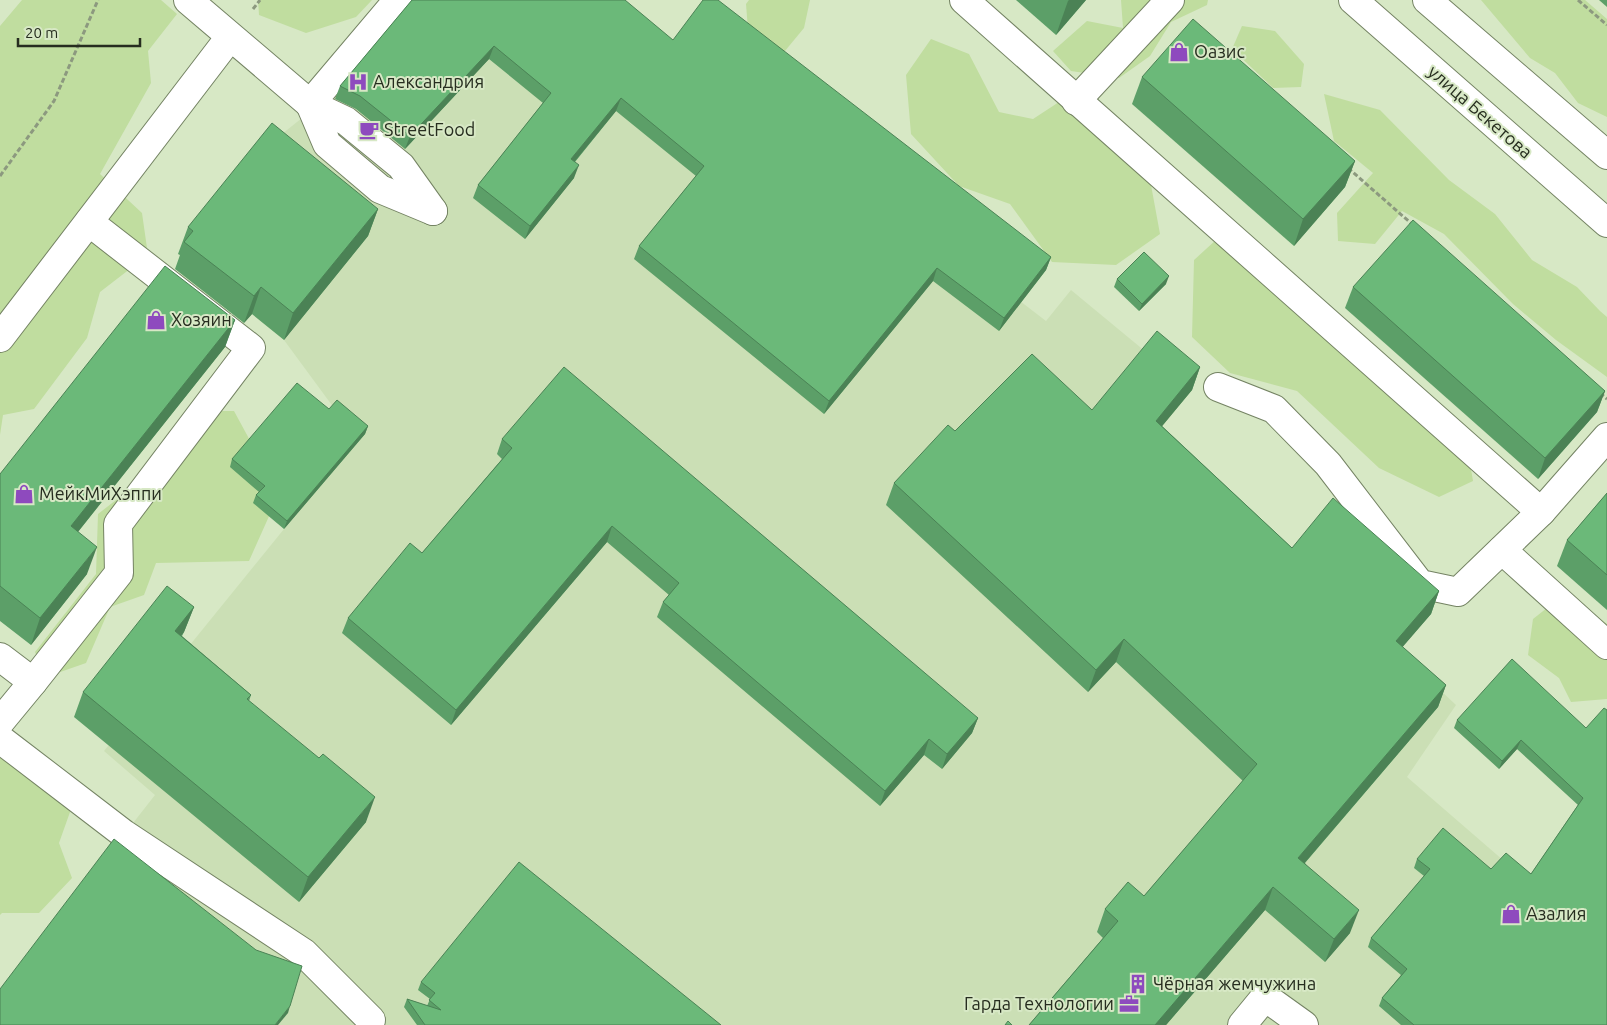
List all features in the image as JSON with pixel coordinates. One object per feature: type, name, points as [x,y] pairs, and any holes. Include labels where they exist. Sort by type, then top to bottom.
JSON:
[{"type":"street","points":[[188,0],[310,104],[398,0]]},
{"type":"street","points":[[964,0],[1541,512]]},
{"type":"street","points":[[1076,101],[1170,0]]},
{"type":"street","name":"улица Бекетова","points":[[1353,0],[1607,223]]},
{"type":"street","points":[[1427,0],[1607,156]]},
{"type":"street","points":[[0,338],[230,37]]},
{"type":"street","points":[[0,722],[119,574],[118,524],[251,348],[89,222]]},
{"type":"street","points":[[1218,387],[1274,409],[1328,464],[1420,584],[1458,592],[1541,512],[1607,437]]},
{"type":"street","points":[[1502,550],[1607,645]]},
{"type":"street","points":[[0,657],[33,682]]},
{"type":"street","points":[[0,739],[124,834],[304,953],[371,1023]]},
{"type":"street","points":[[1242,1025],[1265,997],[1304,1025]]},
{"type":"path","points":[[0,176],[54,101],[98,0]]},
{"type":"path","points":[[1578,0],[1607,25]]},
{"type":"path","points":[[1342,162],[1416,228]]},
{"type":"path","points":[[1600,392],[1607,399]]},
{"type":"shaded area","points":[[22,0],[161,0],[177,14],[148,51],[151,83],[100,174],[142,213],[148,255],[100,292],[87,338],[34,409],[3,415],[0,435],[0,26]]},
{"type":"shaded area","points":[[258,0],[372,0],[356,17],[306,33],[259,15]]},
{"type":"shaded area","points":[[409,0],[605,0],[880,194],[1046,321],[1071,290],[1192,390],[1161,428],[1456,705],[1407,777],[1607,950],[1607,1025],[0,1025],[0,993],[155,795],[104,751],[284,529],[364,434],[334,408],[284,340],[178,254],[262,150],[322,102]]},
{"type":"shaded area","points":[[749,0],[810,0],[804,28],[775,63],[750,55],[746,4]]},
{"type":"shaded area","points":[[1121,0],[1208,0],[1207,5],[1171,22],[1150,56],[1119,78],[1071,71],[1053,51],[1087,21],[1123,28]]},
{"type":"shaded area","points":[[1481,0],[1585,0],[1607,19],[1607,117],[1578,103],[1555,73],[1530,58]]},
{"type":"shaded area","points":[[1242,26],[1275,31],[1304,64],[1301,87],[1273,88],[1232,49]]},
{"type":"shaded area","points":[[931,39],[969,54],[999,112],[1033,119],[1059,102],[1149,174],[1160,234],[1116,265],[1052,262],[1010,204],[959,186],[911,134],[906,75]]},
{"type":"shaded area","points":[[1324,94],[1380,110],[1449,180],[1495,214],[1532,260],[1577,287],[1607,317],[1607,377],[1556,340],[1513,304],[1444,234],[1402,211],[1375,244],[1338,241],[1337,213],[1373,173],[1334,141]]},
{"type":"shaded area","points":[[1228,229],[1297,282],[1313,329],[1379,356],[1464,428],[1473,481],[1439,497],[1379,468],[1297,391],[1230,373],[1192,337],[1194,260]]},
{"type":"shaded area","points":[[187,411],[234,411],[279,494],[249,561],[156,563],[144,595],[110,607],[86,663],[46,677],[35,652],[96,574],[98,514],[143,479]]},
{"type":"shaded area","points":[[1566,593],[1607,624],[1607,699],[1571,702],[1559,678],[1528,655],[1533,619]]},
{"type":"shaded area","points":[[16,743],[75,798],[59,843],[72,878],[39,913],[2,913],[0,915],[0,757]]},
{"type":"building","points":[[412,0],[625,0],[673,40],[703,0],[718,0],[1051,257],[1004,318],[937,268],[829,401],[639,246],[704,166],[621,98],[571,159],[579,165],[530,226],[478,185],[551,93],[494,46],[410,136],[360,96],[340,86]]},
{"type":"building","points":[[1193,19],[1355,161],[1303,219],[1142,77]]},
{"type":"building","points":[[272,123],[378,209],[293,313],[261,287],[254,296],[184,242],[193,231],[188,227]]},
{"type":"building","points":[[1413,220],[1605,391],[1545,458],[1353,287]]},
{"type":"building","points":[[1144,252],[1169,276],[1142,304],[1117,279]]},
{"type":"building","points":[[165,266],[235,320],[71,526],[97,547],[40,618],[0,586],[0,474]]},
{"type":"building","points":[[1157,331],[1200,367],[1156,421],[1292,548],[1333,498],[1439,591],[1396,641],[1446,685],[1298,858],[1359,910],[1334,939],[1273,887],[1155,1025],[1029,1025],[1118,921],[1105,909],[1128,882],[1144,896],[1257,764],[1124,639],[1096,670],[894,483],[948,425],[955,431],[1032,354],[1092,410]]},
{"type":"building","points":[[564,367],[978,718],[947,754],[929,739],[885,791],[663,602],[679,583],[612,526],[456,710],[348,618],[410,543],[422,553],[512,448],[502,439]]},
{"type":"building","points":[[297,383],[329,409],[337,400],[368,426],[287,521],[256,495],[265,486],[232,459]]},
{"type":"building","points":[[1607,493],[1607,575],[1567,540]]},
{"type":"building","points":[[167,586],[194,607],[175,631],[251,695],[247,699],[319,758],[323,754],[375,797],[308,877],[83,692]]},
{"type":"building","points":[[1512,659],[1586,728],[1604,708],[1607,710],[1607,1025],[1414,1025],[1382,998],[1407,969],[1371,938],[1430,869],[1417,859],[1443,828],[1491,869],[1506,853],[1531,874],[1583,798],[1521,740],[1502,761],[1457,720]]},
{"type":"building","points":[[114,839],[256,950],[302,966],[290,1006],[275,1025],[0,1025],[0,989]]},
{"type":"building","points":[[519,862],[721,1025],[425,1025],[407,999],[441,1010],[429,1000],[435,993],[421,982]]},
{"type":"place","name":"Оазис","points":[[1179,52]]},
{"type":"place","name":"Александрия","points":[[358,82]]},
{"type":"place","name":"StreetFood","points":[[369,130]]},
{"type":"place","name":"Хозяин","points":[[156,320]]},
{"type":"place","name":"МейкМиХэппи","points":[[24,494]]},
{"type":"place","name":"Азалия","points":[[1511,914]]},
{"type":"place","name":"Чёрная жемчужина","points":[[1138,984]]},
{"type":"place","name":"Гарда Технологии","points":[[1129,1004]]}]
